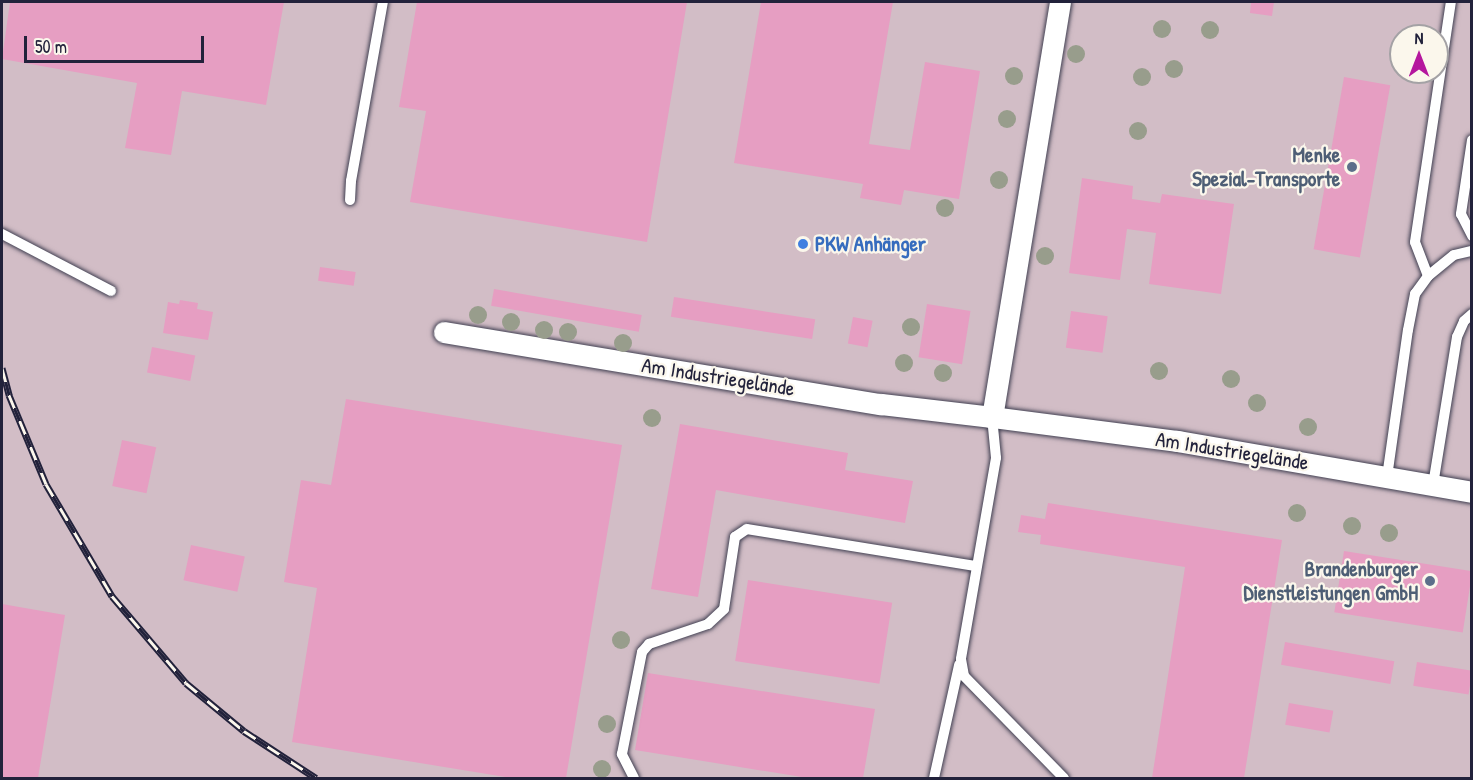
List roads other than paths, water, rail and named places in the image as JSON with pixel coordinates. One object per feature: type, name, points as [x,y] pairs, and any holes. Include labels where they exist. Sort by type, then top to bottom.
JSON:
[{"type":"street","points":[[992,417],[1060,2]]},
{"type":"street","name":"Am Industriegelände","points":[[444,332],[881,404],[1177,441],[1472,492]]},
{"type":"lane","points":[[350,200],[351,181],[382,2]]},
{"type":"lane","points":[[1428,276],[1415,242],[1451,2]]},
{"type":"lane","points":[[1472,140],[1461,214],[1472,236]]},
{"type":"lane","points":[[2,234],[111,291]]},
{"type":"lane","points":[[1386,477],[1415,294],[1428,276],[1454,255],[1472,251]]},
{"type":"lane","points":[[1433,485],[1457,337],[1464,321],[1472,314]]},
{"type":"lane","points":[[934,778],[961,658],[975,566],[996,458],[992,417]]},
{"type":"lane","points":[[634,778],[621,754],[642,652],[649,644],[708,624],[723,609],[735,537],[747,529],[975,566]]},
{"type":"lane","points":[[961,658],[964,676],[1064,778]]},
{"type":"railway","points":[[2,368],[9,395],[46,484],[112,596],[186,683],[244,731],[316,778]]},
{"type":"place","name":"Menke Spezial-Transporte","points":[[1352,167]]},
{"type":"place","name":"PKW Anhänger","points":[[803,244]]},
{"type":"place","name":"Brandenburger Dienstleistungen GmbH","points":[[1430,581]]}]
